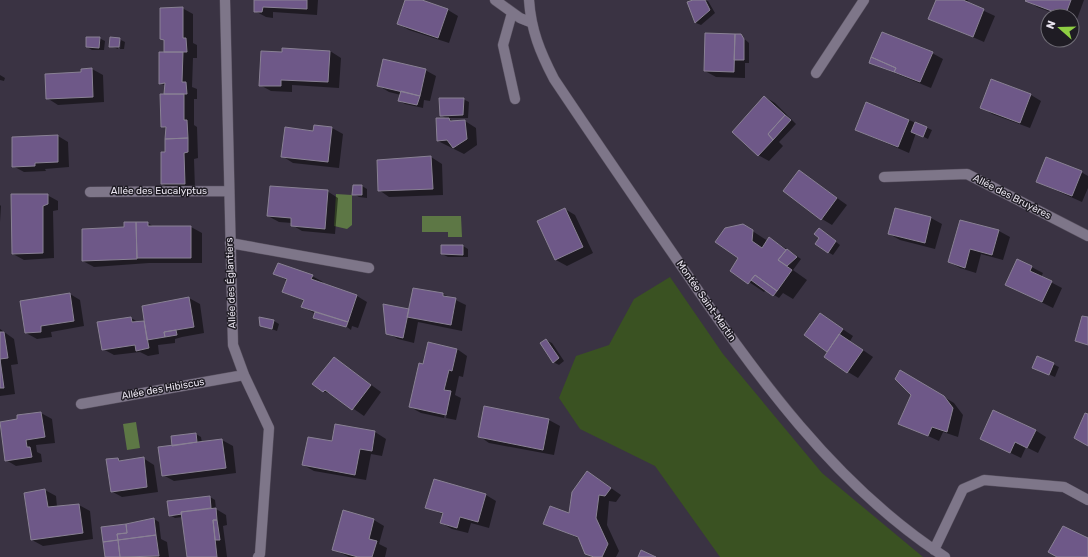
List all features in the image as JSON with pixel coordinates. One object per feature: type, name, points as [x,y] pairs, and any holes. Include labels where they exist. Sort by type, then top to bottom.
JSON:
[{"type":"street","name":"Allée des Églantiers","points":[[225,0],[233,345],[244,375],[269,428],[258,557]]},
{"type":"street","points":[[494,0],[512,13],[530,22]]},
{"type":"street","name":"Montée Saint-Martin","points":[[529,0],[530,22],[543,58],[554,79],[735,344],[791,415],[836,466],[896,522],[945,557]]},
{"type":"street","points":[[816,73],[864,0]]},
{"type":"street","points":[[512,13],[503,45],[515,99]]},
{"type":"street","name":"Allée des Bruyères","points":[[884,178],[967,174],[1088,236]]},
{"type":"street","name":"Allée des Eucalyptus","points":[[90,192],[229,191]]},
{"type":"street","points":[[230,243],[369,268]]},
{"type":"street","name":"Allée des Hibiscus","points":[[81,404],[244,375]]},
{"type":"street","points":[[934,550],[963,489],[984,480],[1064,487],[1088,500]]},
{"type":"shaded area","points":[[336,194],[352,195],[352,225],[347,229],[334,226]]},
{"type":"shaded area","points":[[422,216],[461,216],[462,237],[448,237],[448,232],[422,232]]},
{"type":"shaded area","points":[[670,277],[723,354],[822,473],[923,557],[720,557],[655,466],[580,429],[559,398],[576,356],[609,345],[634,299]]},
{"type":"shaded area","points":[[136,422],[140,448],[127,450],[123,424]]},
{"type":"building","points":[[254,0],[307,0],[307,9],[263,7],[262,12],[254,12]]},
{"type":"building","points":[[405,0],[422,0],[448,9],[438,38],[397,24]]},
{"type":"building","points":[[693,0],[705,0],[710,10],[695,23],[687,2]]},
{"type":"building","points":[[936,0],[963,0],[984,9],[973,37],[928,19]]},
{"type":"building","points":[[1071,0],[1068,8],[1044,8],[1025,1]]},
{"type":"building","points":[[183,7],[183,38],[186,38],[187,52],[164,52],[164,40],[160,39],[160,8]]},
{"type":"building","points":[[882,32],[933,52],[920,82],[894,72],[896,68],[871,57]]},
{"type":"building","points":[[705,33],[735,34],[734,72],[704,71]]},
{"type":"building","points":[[735,34],[741,34],[744,39],[744,60],[734,60]]},
{"type":"building","points":[[86,37],[100,37],[99,48],[86,47]]},
{"type":"building","points":[[110,37],[120,38],[119,47],[109,47]]},
{"type":"building","points":[[282,48],[330,51],[328,82],[281,80],[281,86],[259,86],[261,51],[282,52]]},
{"type":"building","points":[[159,52],[183,52],[182,82],[186,82],[187,94],[164,94],[165,83],[159,84]]},
{"type":"building","points":[[871,57],[896,68],[894,72],[869,63]]},
{"type":"building","points":[[383,59],[426,69],[420,96],[377,86]]},
{"type":"building","points":[[92,68],[93,97],[46,99],[45,74],[81,72],[81,69]]},
{"type":"building","points":[[991,79],[1031,94],[1020,123],[980,108]]},
{"type":"building","points":[[401,91],[420,96],[417,105],[398,101]]},
{"type":"building","points":[[160,94],[184,94],[184,120],[187,120],[188,138],[165,139],[166,127],[161,127]]},
{"type":"building","points":[[764,96],[785,115],[768,134],[773,140],[758,156],[732,132]]},
{"type":"building","points":[[439,98],[464,98],[463,115],[440,116]]},
{"type":"building","points":[[866,102],[909,120],[898,147],[855,130]]},
{"type":"building","points":[[785,115],[791,120],[773,140],[768,134]]},
{"type":"building","points":[[436,118],[449,118],[450,121],[465,120],[467,139],[453,148],[447,140],[437,141]]},
{"type":"building","points":[[915,122],[927,127],[923,137],[911,132]]},
{"type":"building","points":[[314,125],[332,127],[328,162],[281,157],[285,127],[313,131]]},
{"type":"building","points":[[58,135],[58,162],[35,163],[35,166],[12,167],[12,137]]},
{"type":"building","points":[[188,138],[188,152],[184,153],[185,184],[161,184],[161,152],[165,152],[165,139]]},
{"type":"building","points":[[431,156],[433,189],[378,191],[377,160]]},
{"type":"building","points":[[1046,157],[1082,171],[1072,196],[1036,182]]},
{"type":"building","points":[[799,170],[837,198],[821,220],[783,191]]},
{"type":"building","points":[[353,185],[362,185],[362,195],[352,195]]},
{"type":"building","points":[[270,186],[328,190],[325,229],[291,226],[291,218],[267,216]]},
{"type":"building","points":[[11,194],[48,194],[48,204],[43,206],[43,253],[12,254]]},
{"type":"building","points":[[565,208],[583,247],[555,260],[537,221]]},
{"type":"building","points":[[895,208],[931,217],[925,243],[888,234]]},
{"type":"building","points":[[960,220],[999,230],[992,255],[970,249],[965,268],[948,262]]},
{"type":"building","points":[[124,222],[136,222],[137,259],[82,261],[82,229],[124,227]]},
{"type":"building","points":[[136,222],[148,222],[148,226],[191,226],[191,258],[137,258]]},
{"type":"building","points":[[743,224],[753,230],[752,241],[762,248],[769,237],[786,250],[778,260],[792,270],[777,291],[755,275],[748,284],[730,271],[738,258],[715,242],[725,228]]},
{"type":"building","points":[[819,228],[836,241],[828,253],[815,244],[819,238],[814,234]]},
{"type":"building","points":[[441,245],[463,245],[463,255],[441,254]]},
{"type":"building","points":[[787,249],[797,257],[787,266],[778,260]]},
{"type":"building","points":[[1017,259],[1032,266],[1030,271],[1052,281],[1042,302],[1005,285]]},
{"type":"building","points":[[278,263],[313,275],[311,279],[357,295],[348,322],[301,307],[304,300],[282,292],[287,279],[273,274]]},
{"type":"building","points":[[755,275],[777,291],[773,296],[751,280]]},
{"type":"building","points":[[413,288],[443,293],[443,296],[456,298],[451,325],[407,317]]},
{"type":"building","points":[[70,293],[74,321],[41,326],[41,332],[25,333],[20,301]]},
{"type":"building","points":[[189,297],[194,327],[164,332],[165,337],[147,340],[142,306]]},
{"type":"building","points":[[383,304],[409,309],[403,338],[386,334]]},
{"type":"building","points":[[315,312],[348,322],[346,327],[313,318]]},
{"type":"building","points":[[820,313],[843,329],[827,352],[804,335]]},
{"type":"building","points":[[1082,316],[1088,317],[1088,345],[1075,341]]},
{"type":"building","points":[[131,317],[132,322],[144,321],[149,348],[136,351],[135,345],[102,350],[97,322]]},
{"type":"building","points":[[259,317],[274,320],[272,329],[260,326]]},
{"type":"building","points":[[176,330],[177,335],[165,337],[164,332]]},
{"type":"building","points":[[0,332],[4,332],[8,358],[0,359]]},
{"type":"building","points":[[839,334],[863,350],[847,373],[824,357]]},
{"type":"building","points":[[546,339],[559,358],[553,363],[540,343]]},
{"type":"building","points":[[428,342],[457,349],[452,371],[449,370],[444,390],[451,391],[446,415],[409,407],[419,363],[423,364]]},
{"type":"building","points":[[1037,356],[1054,363],[1049,375],[1032,368]]},
{"type":"building","points":[[334,357],[371,385],[352,410],[325,390],[323,392],[312,384]]},
{"type":"building","points":[[0,359],[4,388],[0,388]]},
{"type":"building","points":[[900,370],[944,396],[953,408],[947,432],[932,427],[928,436],[898,424],[911,395],[895,379]]},
{"type":"building","points":[[484,406],[549,419],[543,450],[478,437]]},
{"type":"building","points":[[993,410],[1036,430],[1027,448],[1015,442],[1010,453],[980,439]]},
{"type":"building","points":[[41,412],[45,437],[26,440],[27,447],[30,447],[32,457],[5,461],[0,422],[17,419],[17,415]]},
{"type":"building","points":[[1085,413],[1088,414],[1088,446],[1074,438]]},
{"type":"building","points":[[335,424],[375,431],[372,451],[360,449],[355,475],[302,465],[308,437],[332,441]]},
{"type":"building","points":[[196,433],[197,442],[172,446],[171,436]]},
{"type":"building","points":[[222,439],[226,468],[162,476],[158,447]]},
{"type":"building","points":[[144,457],[147,487],[111,492],[106,459],[118,458],[119,461]]},
{"type":"building","points":[[587,471],[611,488],[605,496],[599,495],[596,518],[608,544],[602,557],[594,557],[585,554],[578,537],[543,524],[550,506],[569,513],[572,492]]},
{"type":"building","points":[[434,479],[486,494],[478,522],[460,517],[457,528],[440,523],[443,513],[425,508]]},
{"type":"building","points":[[45,489],[48,507],[79,504],[83,533],[31,540],[24,493]]},
{"type":"building","points":[[210,496],[211,508],[181,512],[182,514],[169,516],[167,501]]},
{"type":"building","points":[[216,508],[217,520],[213,520],[217,557],[187,557],[181,512]]},
{"type":"building","points":[[343,510],[374,519],[369,539],[377,541],[372,557],[358,557],[332,550]]},
{"type":"building","points":[[154,518],[156,535],[118,540],[117,534],[127,533],[126,524]]},
{"type":"building","points":[[213,520],[217,520],[220,540],[215,540]]},
{"type":"building","points":[[126,524],[127,533],[117,534],[118,540],[103,542],[101,527]]},
{"type":"building","points":[[1063,526],[1088,538],[1088,557],[1057,557],[1048,552]]},
{"type":"building","points":[[156,535],[159,556],[120,557],[118,540]]},
{"type":"building","points":[[118,540],[120,557],[105,557],[103,542]]},
{"type":"building","points":[[641,550],[656,557],[638,557]]}]
